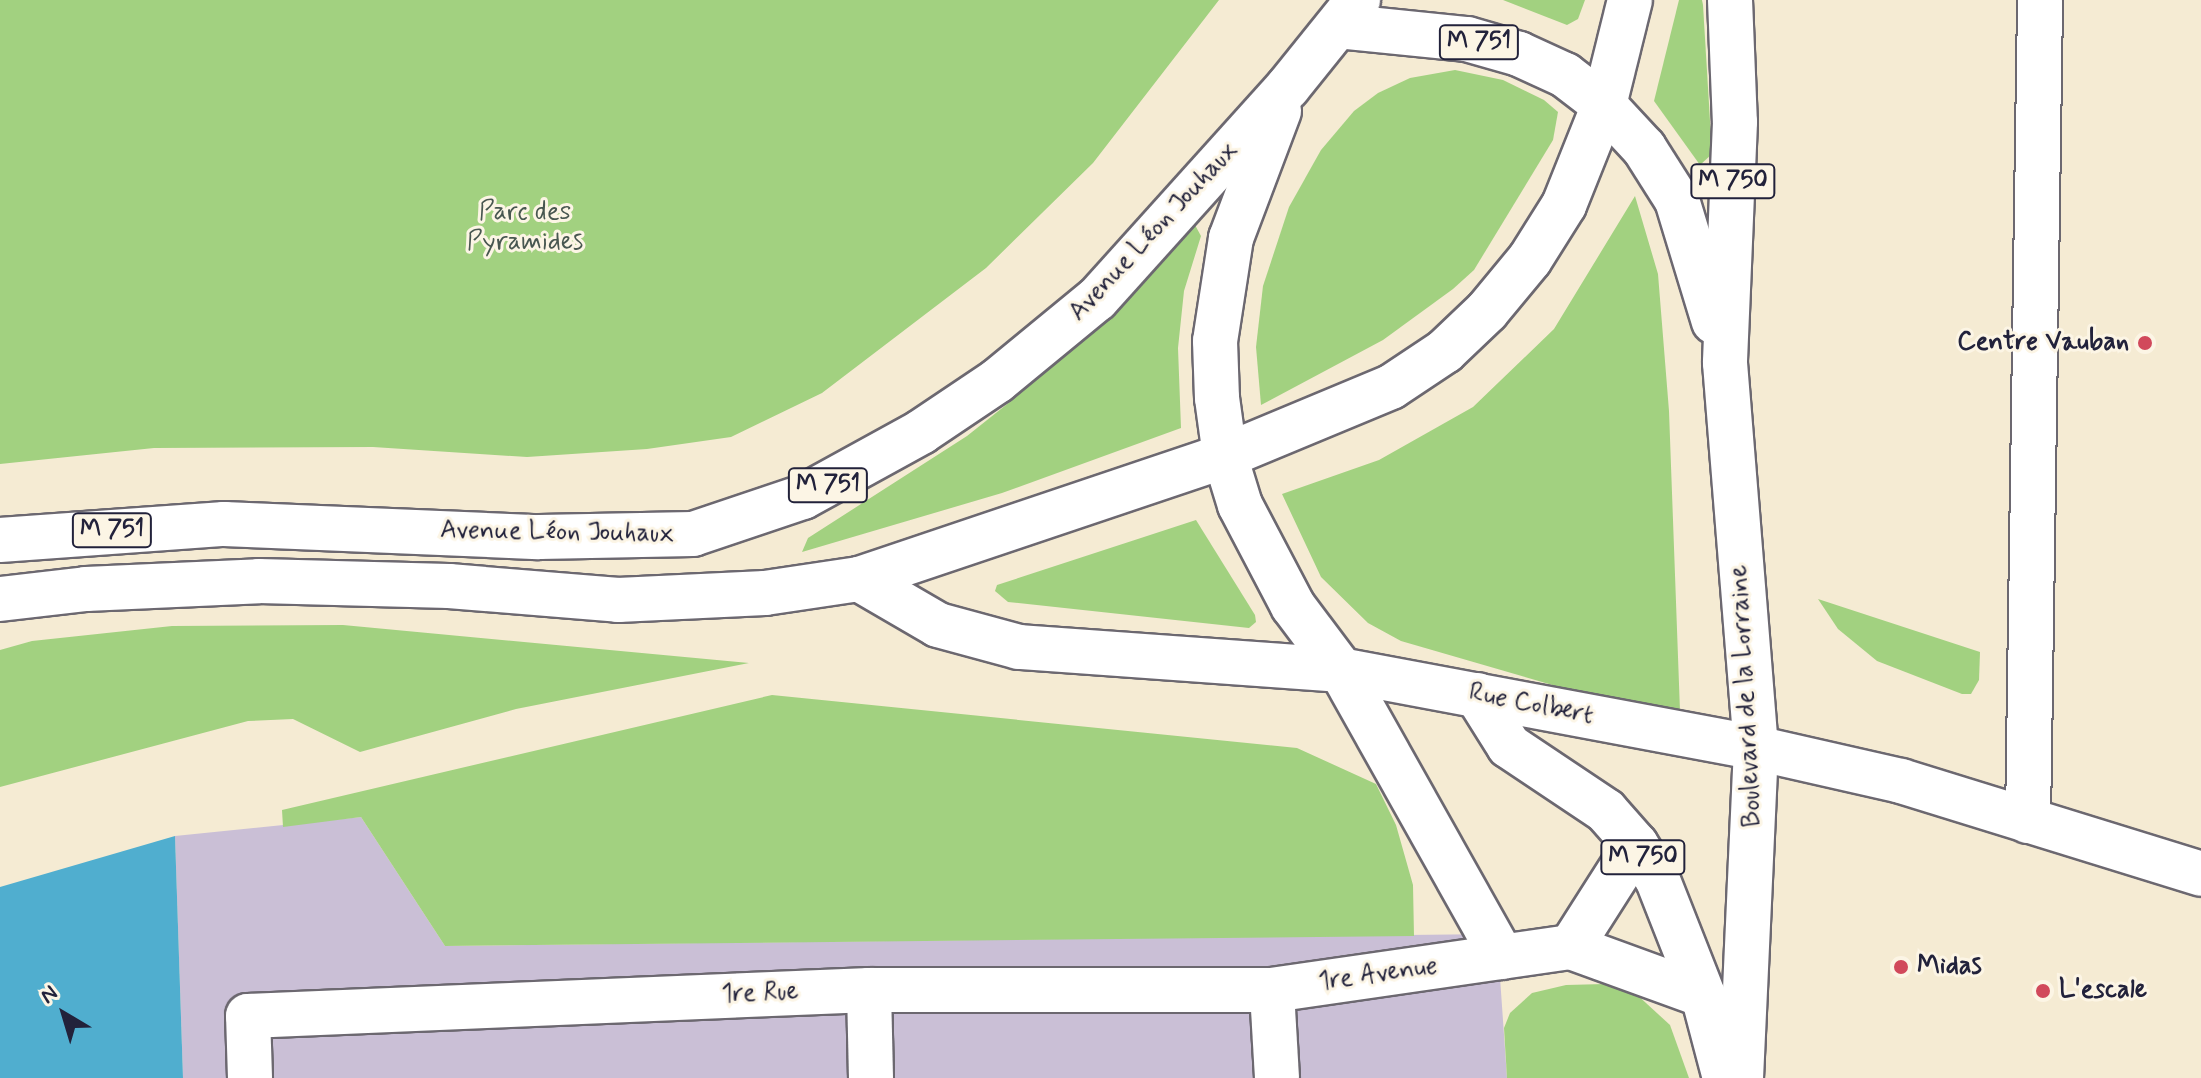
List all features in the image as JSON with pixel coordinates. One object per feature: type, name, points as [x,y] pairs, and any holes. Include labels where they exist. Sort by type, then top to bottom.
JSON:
[{"type":"main road","name":"Avenue Léon Jouhaux","points":[[0,599],[114,587],[259,581],[696,599],[859,579],[1225,456],[1338,413],[1391,387],[1445,351],[1530,259],[1564,205],[1604,105],[1630,0]]},
{"type":"main road","name":"Boulevard de la Lorraine","points":[[1730,0],[1735,122],[1725,363],[1756,748],[1741,1078]]},
{"type":"main road","points":[[2028,821],[2040,0]]},
{"type":"main road","name":"Avenue Léon Jouhaux","points":[[0,540],[224,524],[609,538],[693,534],[742,521],[855,471],[972,398],[1046,343],[1138,256],[1288,87],[1348,13]]},
{"type":"main road","name":"Boulevard de la Lorraine","points":[[1348,13],[1467,39],[1519,54],[1565,75],[1604,105],[1644,148],[1677,200],[1725,363]]},
{"type":"main road","name":"Avenue Léon Jouhaux","points":[[1288,87],[1231,238],[1221,291],[1215,341],[1225,456],[1261,551],[1293,606],[1341,670],[1502,957]]},
{"type":"main road","name":"Rue Colbert","points":[[859,579],[938,625],[1019,647],[1341,670],[1756,748],[1901,781],[2201,874]]},
{"type":"main road","name":"M 750","points":[[1477,695],[1509,746],[1606,811],[1636,845],[1657,878],[1703,995],[1725,1078]]},
{"type":"main road","points":[[1636,845],[1571,947],[1703,995]]},
{"type":"main road","name":"1re Avenue","points":[[1272,990],[1571,947]]},
{"type":"main road","points":[[869,990],[871,1078]]},
{"type":"main road","name":"1re Rue","points":[[250,1078],[248,1016],[869,990],[1272,990]]},
{"type":"main road","points":[[1272,990],[1277,1078]]},
{"type":"shaded area","points":[[361,817],[445,946],[1497,934],[1507,1078],[183,1078],[175,836]]},
{"type":"green space","name":"Parc des Pyramides","points":[[0,0],[1219,0],[1093,163],[986,268],[822,393],[731,437],[647,449],[527,457],[373,447],[154,448],[0,464]]},
{"type":"green space","points":[[1503,0],[1585,0],[1578,19],[1567,25]]},
{"type":"green space","points":[[1679,0],[1702,0],[1703,5],[1712,154],[1700,165],[1654,101]]},
{"type":"green space","points":[[1455,70],[1503,80],[1544,100],[1558,112],[1553,140],[1474,270],[1383,340],[1261,405],[1256,347],[1263,286],[1289,207],[1321,150],[1354,111],[1378,93],[1410,78]]},
{"type":"green space","points":[[1635,196],[1658,274],[1669,411],[1680,711],[1673,720],[1401,641],[1368,623],[1321,577],[1282,494],[1379,460],[1473,407],[1554,329]]},
{"type":"green space","points":[[1195,225],[1201,236],[1184,291],[1178,348],[1181,428],[1002,493],[802,552],[808,538],[967,436],[1016,397],[1103,319]]},
{"type":"green space","points":[[1196,520],[1255,615],[1256,622],[1249,628],[1008,602],[995,591],[997,585]]},
{"type":"green space","points":[[1818,599],[1980,652],[1979,680],[1971,694],[1962,694],[1877,661],[1838,629]]},
{"type":"green space","points":[[343,625],[749,663],[516,709],[360,752],[293,719],[248,721],[0,787],[0,650],[32,641],[172,626]]},
{"type":"green space","points":[[772,695],[1297,748],[1376,784],[1396,825],[1413,885],[1414,936],[445,946],[361,817],[283,827],[282,810]]},
{"type":"green space","points":[[1605,984],[1634,992],[1670,1025],[1689,1078],[1507,1078],[1504,1028],[1510,1013],[1532,993],[1566,985]]},
{"type":"water","points":[[175,836],[183,1078],[0,1078],[0,887]]},
{"type":"place","name":"Centre Vauban","points":[[2145,343]]},
{"type":"place","name":"Midas","points":[[1901,967]]},
{"type":"place","name":"L'escale","points":[[2043,991]]}]
